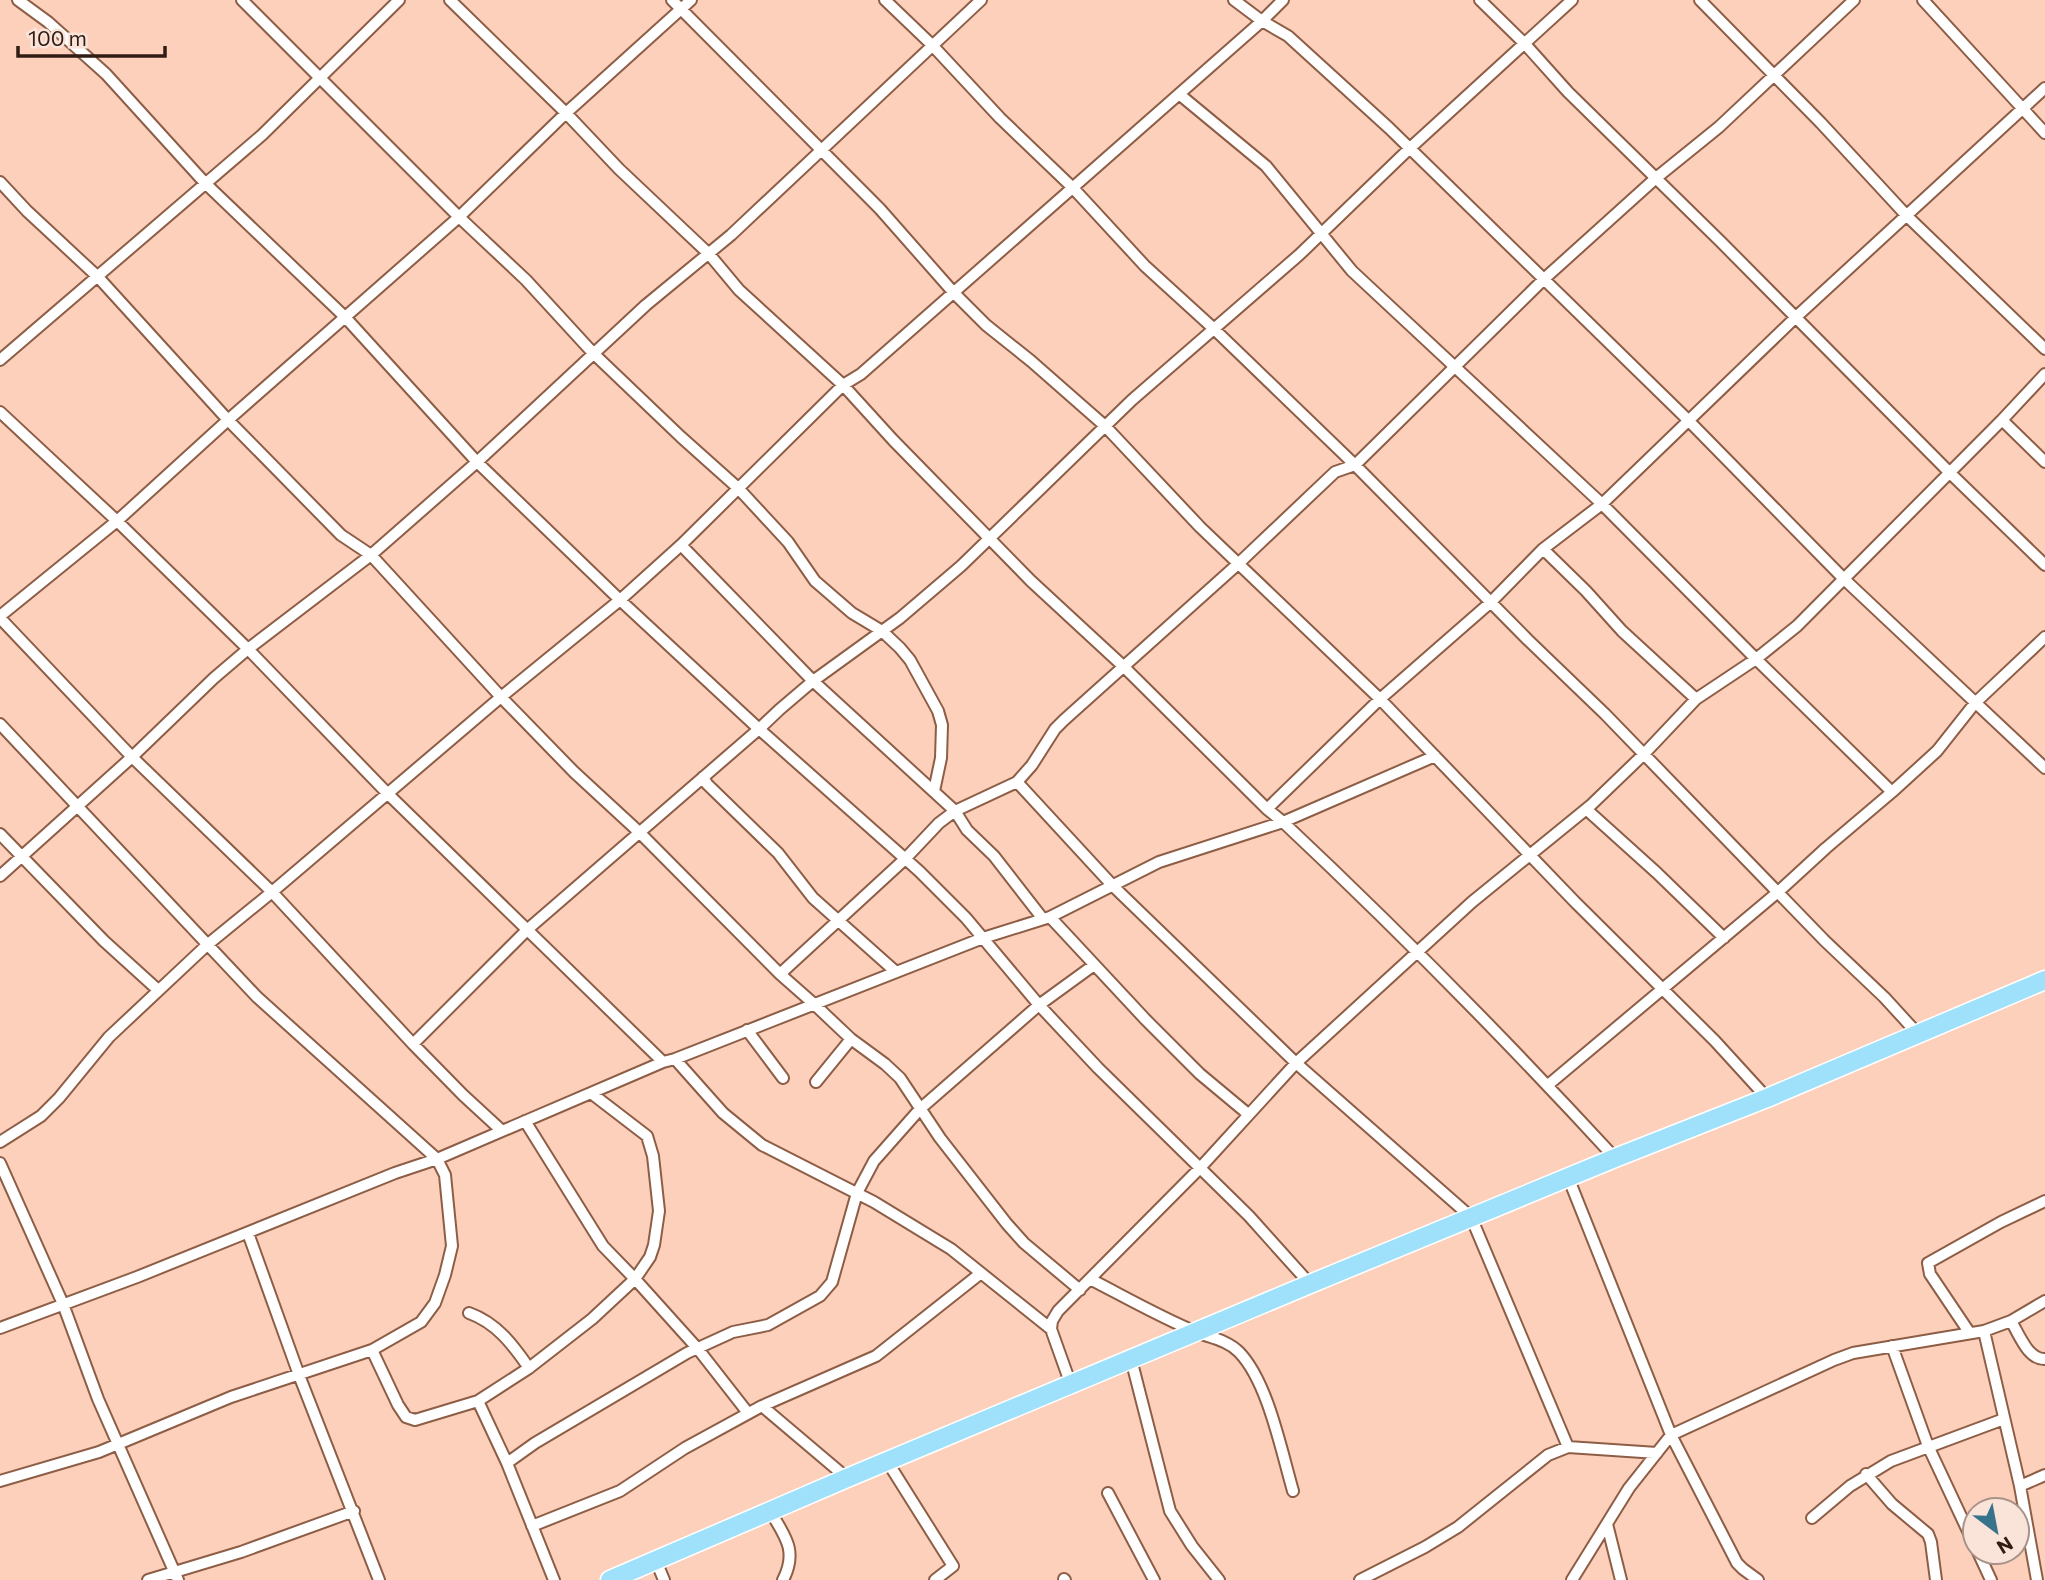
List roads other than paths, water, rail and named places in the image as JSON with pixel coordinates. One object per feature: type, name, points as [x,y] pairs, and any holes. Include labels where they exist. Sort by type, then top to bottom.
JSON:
[{"type":"main road","points":[[610,1580],[1195,1332],[1568,1177],[1767,1098],[2045,980]]},
{"type":"street","points":[[18,0],[48,22],[106,74],[205,183],[345,317],[477,462],[759,729],[919,871],[966,918],[1039,1005],[1098,1068],[1249,1216],[1310,1284]]},
{"type":"street","points":[[242,0],[459,217],[526,280],[593,353],[738,488],[788,542],[815,581],[852,612],[882,631],[910,660],[938,711],[942,725],[941,758],[934,791]]},
{"type":"street","points":[[0,360],[262,135],[399,0]]},
{"type":"street","points":[[450,0],[566,113],[619,169],[709,254],[739,290],[843,385],[989,538],[1073,621],[1123,666],[1267,809],[1418,952],[1615,1158]]},
{"type":"street","points":[[672,0],[880,209],[986,325],[1105,426],[1200,527],[1380,699],[1767,1098]]},
{"type":"street","points":[[501,1130],[413,1044],[272,892],[132,757],[0,617],[117,521],[459,217],[566,113],[691,0]]},
{"type":"street","points":[[885,0],[932,45],[1000,118],[1073,188],[1145,266],[1354,465],[1644,754],[1917,1033]]},
{"type":"street","points":[[0,876],[132,757],[214,678],[371,555],[477,462],[646,305],[709,254],[981,0]]},
{"type":"street","points":[[1234,0],[1288,36],[1389,128],[1690,422],[1844,579],[2045,768]]},
{"type":"street","points":[[0,1142],[40,1116],[59,1098],[109,1037],[207,944],[272,892],[501,696],[620,600],[681,545],[843,385],[860,374],[954,293],[1283,0]]},
{"type":"street","points":[[1480,0],[1525,44],[1568,92],[2045,565]]},
{"type":"street","points":[[413,1044],[528,929],[702,777],[813,681],[900,618],[961,566],[1105,426],[1321,234],[1484,79],[1572,0]]},
{"type":"street","points":[[1700,0],[1907,216],[2045,349]]},
{"type":"street","points":[[780,974],[905,859],[939,822],[954,811],[1017,782],[1032,765],[1055,729],[1335,472],[1354,465],[1544,279],[1656,178],[1719,127],[1854,0]]},
{"type":"street","points":[[1923,0],[2045,133]]},
{"type":"street","points":[[1267,809],[1380,699],[1491,602],[1543,549],[1602,504],[1796,317],[2045,88]]},
{"type":"street","points":[[1180,94],[1266,166],[1352,271],[1602,504],[1892,792]]},
{"type":"street","points":[[0,182],[98,277],[228,420],[341,536],[371,555],[574,772],[639,832],[780,974],[851,1040],[885,1064],[900,1079],[940,1138],[1015,1233],[1080,1290]]},
{"type":"street","points":[[1071,1385],[1051,1329],[1058,1311],[1200,1168],[1296,1063],[1472,902],[1586,809],[1644,754],[1696,699],[1756,659],[1797,626],[2045,374]]},
{"type":"street","points":[[0,412],[248,649],[388,794],[663,1062]]},
{"type":"street","points":[[2002,420],[2045,462]]},
{"type":"street","points":[[681,545],[813,681],[954,811],[967,830],[994,856],[1047,918],[1145,1019],[1200,1074],[1248,1114]]},
{"type":"street","points":[[1543,549],[1622,631],[1696,699]]},
{"type":"street","points":[[1548,1085],[1663,990],[1892,792],[1937,751],[1975,703],[2045,637]]},
{"type":"street","points":[[0,724],[257,998],[437,1159],[446,1175],[452,1245],[435,1303],[421,1322],[372,1350],[231,1397],[99,1452],[0,1481]]},
{"type":"street","points":[[0,1328],[437,1159],[663,1062],[983,938],[1047,918],[1159,862],[1283,822],[1434,756]]},
{"type":"street","points":[[702,777],[707,785],[778,853],[813,898],[896,972]]},
{"type":"street","points":[[1017,782],[1113,886],[1296,1063],[1471,1217],[1568,1447]]},
{"type":"street","points":[[1586,809],[1724,938]]},
{"type":"street","points":[[0,834],[112,949],[158,990]]},
{"type":"street","points":[[507,1463],[535,1443],[687,1353],[733,1332],[768,1325],[820,1296],[832,1282],[857,1193],[874,1161],[920,1109],[1039,1005],[1094,965]]},
{"type":"street","points":[[747,1030],[783,1078]]},
{"type":"street","points":[[816,1082],[851,1040]]},
{"type":"street","points":[[675,1059],[723,1113],[762,1145],[857,1193],[951,1249],[1051,1329]]},
{"type":"street","points":[[372,1350],[398,1405],[405,1416],[415,1420],[478,1401],[529,1368],[592,1319],[635,1279],[650,1257],[657,1229],[659,1211],[653,1156],[644,1133],[591,1093]]},
{"type":"street","points":[[525,1121],[603,1246],[698,1349],[748,1413]]},
{"type":"street","points":[[0,1163],[63,1304],[97,1399],[176,1576]]},
{"type":"street","points":[[1568,1177],[1671,1435],[1737,1563],[1742,1570],[1758,1580]]},
{"type":"street","points":[[1969,1332],[1930,1274],[1928,1263],[2045,1201]]},
{"type":"street","points":[[247,1233],[379,1580]]},
{"type":"street","points":[[532,1526],[620,1491],[685,1448],[748,1413],[876,1356],[981,1273]]},
{"type":"street","points":[[1090,1279],[1195,1332],[1227,1343],[1238,1351],[1254,1370],[1264,1391],[1293,1491]]},
{"type":"street","points":[[1572,1580],[1629,1488],[1671,1435],[1833,1360],[1853,1353],[1984,1331],[2011,1321],[2045,1301]]},
{"type":"street","points":[[469,1313],[480,1317],[508,1339],[529,1368]]},
{"type":"street","points":[[2011,1321],[2032,1356],[2045,1359]]},
{"type":"street","points":[[1984,1331],[2020,1486],[2037,1580]]},
{"type":"street","points":[[1892,1346],[1928,1447],[1961,1517]]},
{"type":"street","points":[[1131,1359],[1170,1511],[1219,1580]]},
{"type":"street","points":[[478,1401],[507,1463],[554,1580]]},
{"type":"street","points":[[762,1406],[847,1478]]},
{"type":"street","points":[[1812,1518],[1866,1474],[1891,1461],[2004,1419]]},
{"type":"street","points":[[1360,1580],[1378,1576],[1458,1527],[1548,1455],[1568,1447],[1657,1453]]},
{"type":"street","points":[[887,1461],[953,1566],[934,1580]]},
{"type":"street","points":[[1866,1474],[1892,1504],[1928,1534],[1936,1580]]},
{"type":"street","points":[[2020,1486],[2045,1475]]},
{"type":"street","points":[[1108,1493],[1154,1580]]},
{"type":"street","points":[[148,1580],[176,1576],[354,1511]]},
{"type":"street","points":[[770,1511],[787,1540],[791,1558],[783,1580]]},
{"type":"street","points":[[1607,1524],[1621,1580]]},
{"type":"street","points":[[656,1561],[664,1580]]}]
